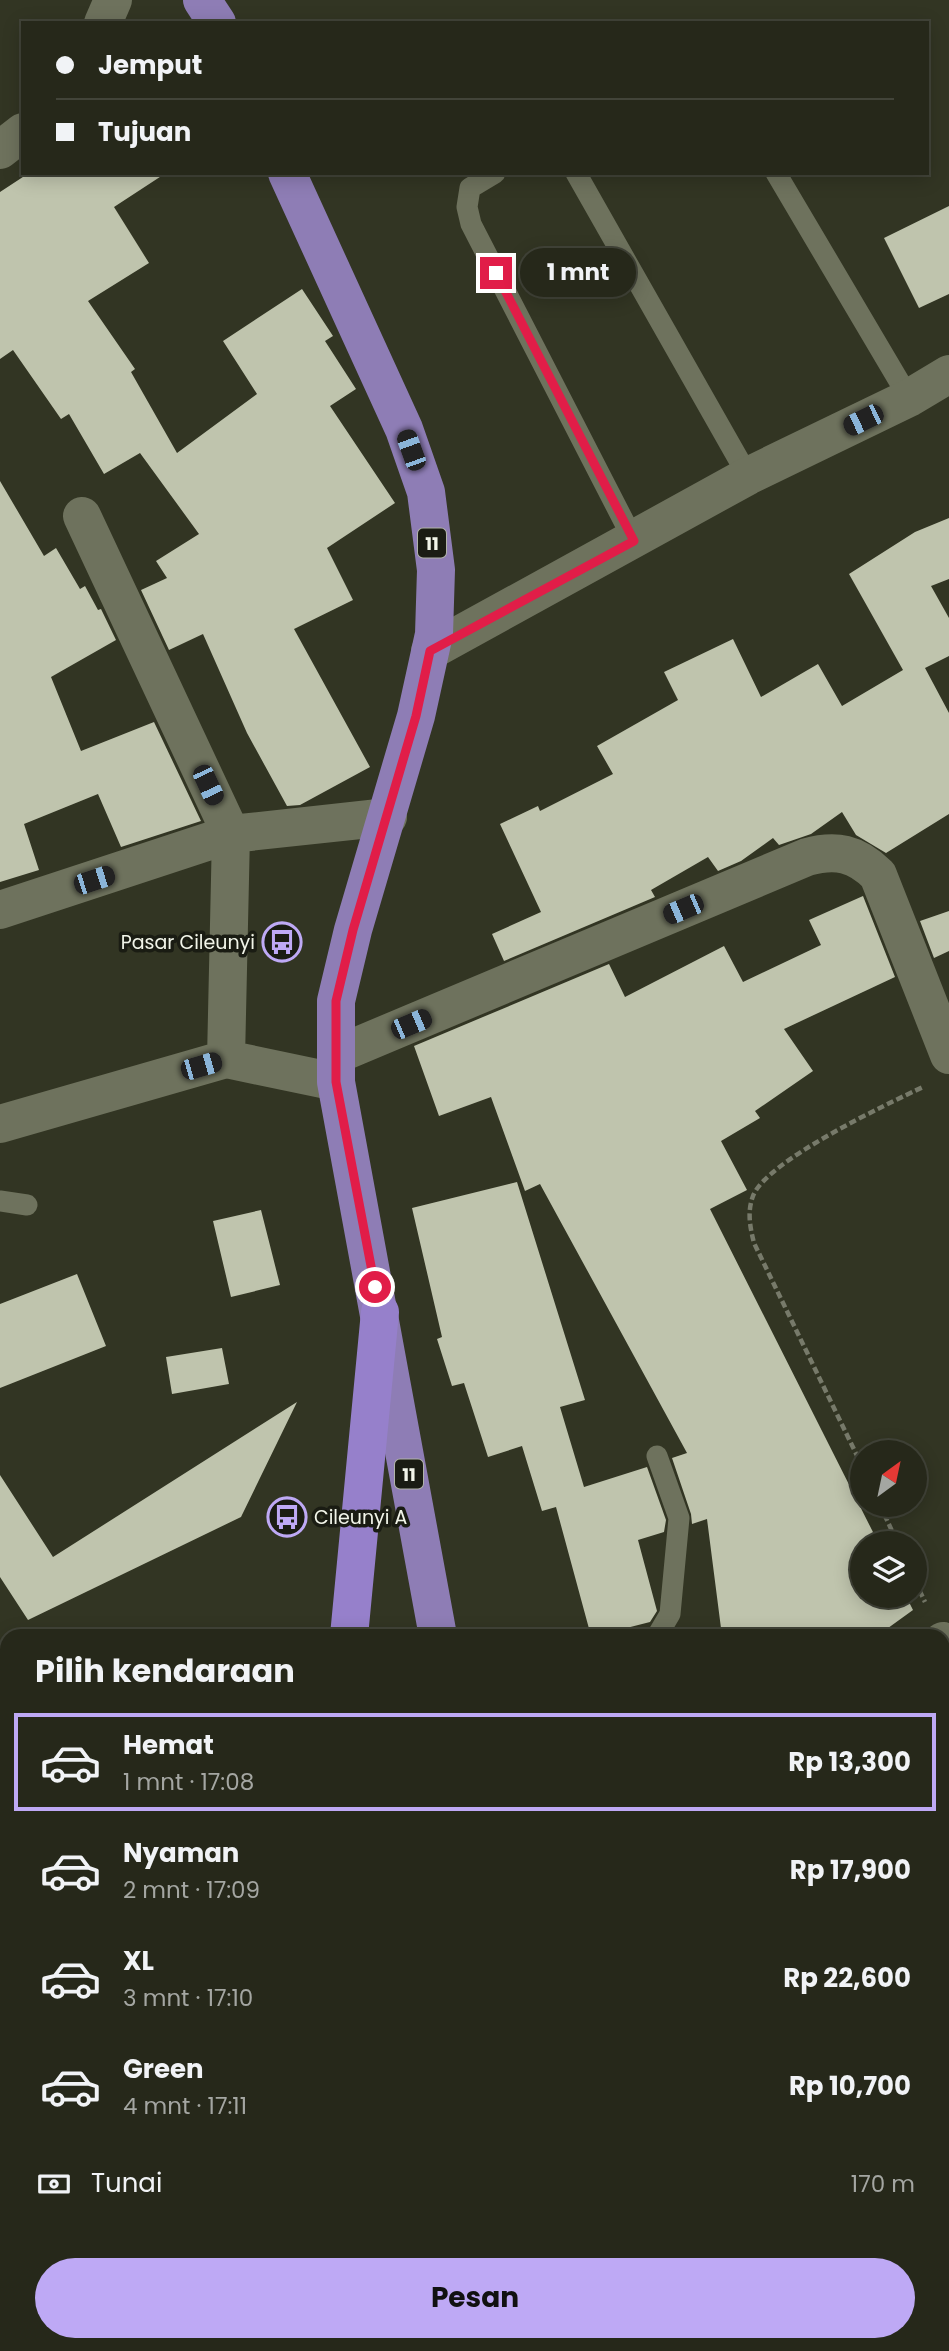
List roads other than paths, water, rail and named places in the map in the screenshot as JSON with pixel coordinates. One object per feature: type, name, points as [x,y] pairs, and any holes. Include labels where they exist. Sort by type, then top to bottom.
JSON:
[{"type":"highway","points":[[202,0],[218,21]]},
{"type":"highway","points":[[217,0],[219,21]]},
{"type":"highway","name":"11","points":[[288,175],[404,429],[426,492],[436,570],[434,634],[388,817],[353,930],[336,1001],[336,1068],[437,1629]]},
{"type":"highway","points":[[350,1629],[380,1312]]},
{"type":"street","points":[[104,21],[113,0]]},
{"type":"street","points":[[0,150],[21,134]]},
{"type":"street","points":[[430,651],[748,476],[909,398],[949,374]]},
{"type":"street","points":[[82,516],[231,834],[226,1059]]},
{"type":"street","points":[[0,911],[231,834],[388,817]]},
{"type":"street","points":[[0,1124],[226,1059],[336,1068],[794,862],[828,851],[853,856],[878,875],[949,1055]]},
{"type":"lane","points":[[492,175],[470,188],[467,207],[471,225],[634,541]]},
{"type":"lane","points":[[577,175],[748,476]]},
{"type":"lane","points":[[777,175],[909,398]]},
{"type":"lane","points":[[0,1202],[27,1205]]},
{"type":"lane","points":[[657,1456],[679,1518],[670,1615],[661,1629]]},
{"type":"place","name":"Pasar Cileunyi","points":[[282,942]]},
{"type":"place","name":"Cileunyi A","points":[[287,1517]]}]
